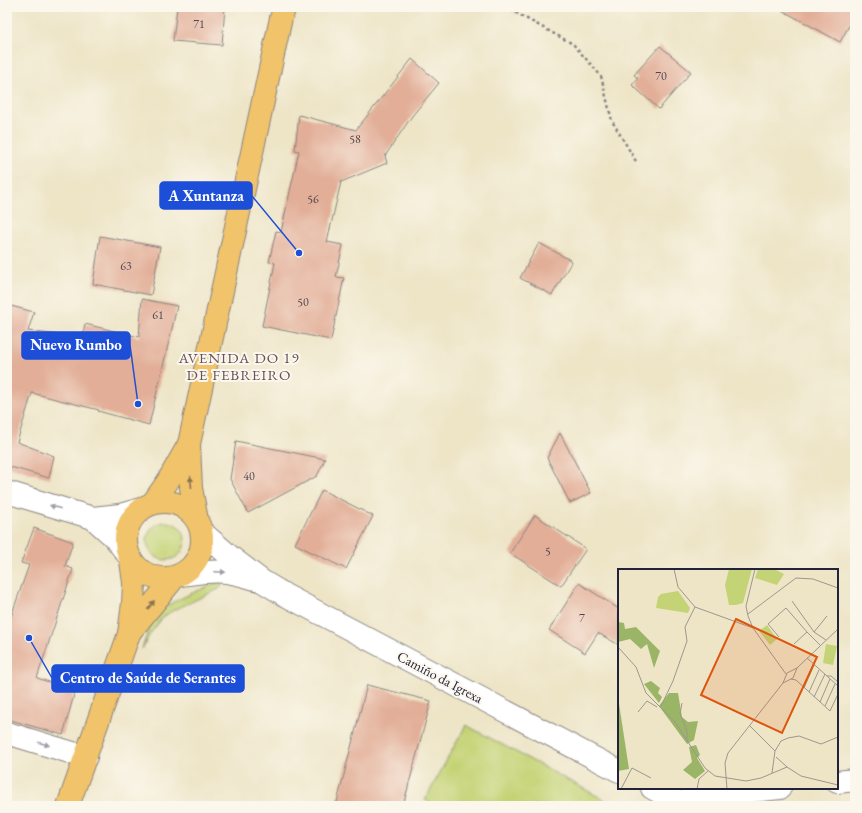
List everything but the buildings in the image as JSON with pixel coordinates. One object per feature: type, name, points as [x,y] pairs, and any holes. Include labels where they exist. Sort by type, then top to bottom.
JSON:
[{"type":"main road","points":[[130,558],[135,566],[145,574],[156,578],[169,579],[192,568],[199,557],[203,545],[192,488],[189,444],[281,18],[285,7]]},
{"type":"main road","points":[[68,806],[129,634],[134,583],[126,543],[127,530],[132,519],[147,507],[168,481],[189,444]]},
{"type":"main road","points":[[147,507],[165,502],[178,504],[189,511],[200,526]]},
{"type":"main road","points":[[129,634],[156,598],[178,576]]},
{"type":"street","points":[[7,492],[93,518],[120,515],[147,507]]},
{"type":"street","points":[[93,518],[114,537],[130,558]]},
{"type":"street","points":[[200,526],[232,558],[262,581]]},
{"type":"street","points":[[178,576],[212,571],[239,574],[262,581]]},
{"type":"street","name":"Camiño da Igrexa","points":[[262,581],[285,595],[618,770]]},
{"type":"street","points":[[7,733],[86,757]]},
{"type":"street","points":[[838,782],[855,780]]},
{"type":"street","points":[[654,789],[682,804],[694,797],[770,789]]},
{"type":"path","points":[[505,7],[573,44],[601,76],[612,121],[637,163]]},
{"type":"green space","points":[[162,522],[170,522],[180,527],[184,534],[184,548],[180,555],[170,560],[162,560],[152,555],[150,552],[147,545],[147,537],[152,527],[155,525]]},
{"type":"green space","points":[[218,582],[221,583],[222,586],[219,589],[172,611],[163,617],[150,634],[142,649],[152,622],[162,609],[177,600]]},
{"type":"green space","points":[[466,725],[612,804],[611,806],[436,806],[425,800]]},
{"type":"place","name":"A Xuntanza","points":[[299,253]]},
{"type":"place","name":"Nuevo Rumbo","points":[[138,404]]},
{"type":"place","name":"Centro de Saúde de Serantes","points":[[29,638]]},
{"type":"district","name":"AVENIDA DO 19 DE FEBREIRO","points":[[239,366]]}]
